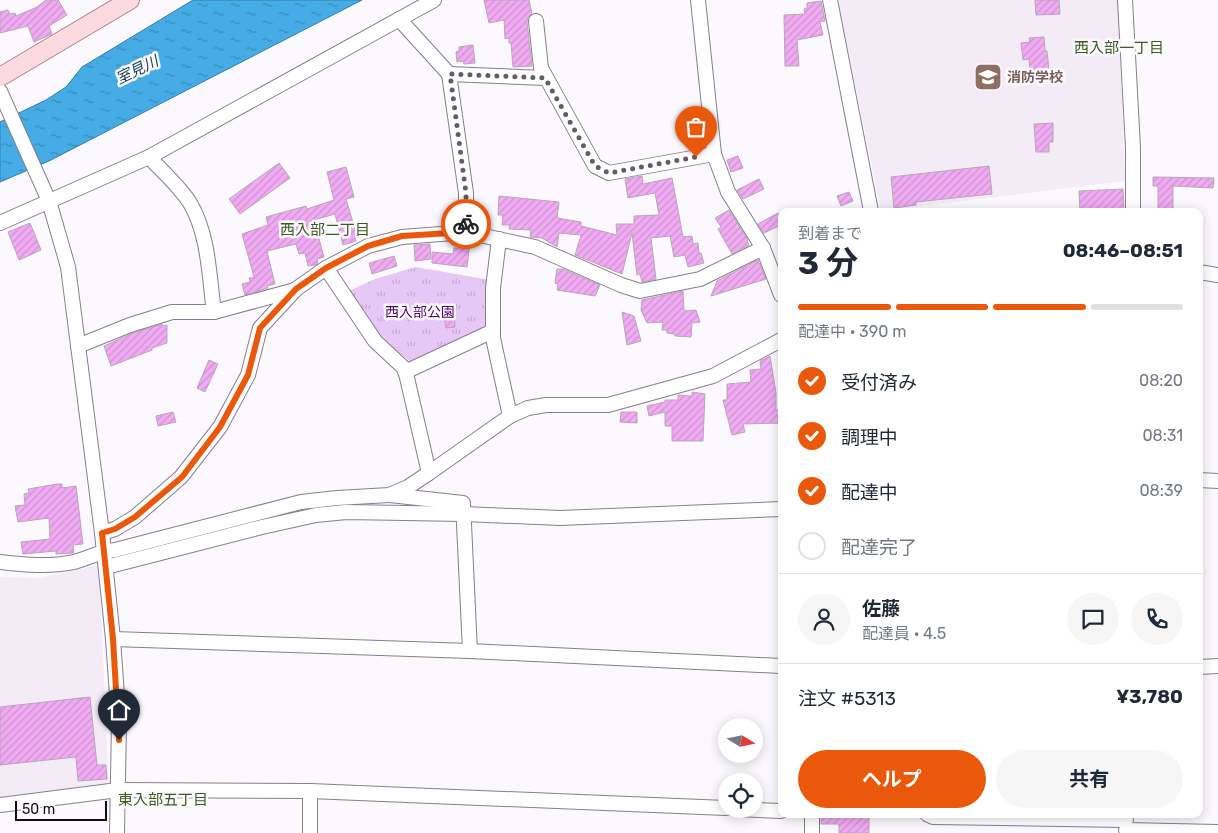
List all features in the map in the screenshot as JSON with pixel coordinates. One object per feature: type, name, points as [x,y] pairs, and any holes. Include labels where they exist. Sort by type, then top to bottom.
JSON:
[{"type":"main road","points":[[0,77],[130,0]]},
{"type":"street","points":[[0,223],[46,196],[149,157],[434,0]]},
{"type":"street","points":[[698,0],[714,154],[728,192],[763,248],[778,287]]},
{"type":"street","points":[[830,0],[870,208]]},
{"type":"street","points":[[1125,0],[1133,148],[1133,208]]},
{"type":"street","points":[[399,19],[450,74],[466,193],[466,232]]},
{"type":"street","points":[[536,21],[541,68],[545,78],[595,166],[609,173],[714,154]]},
{"type":"street","points":[[450,74],[545,78]]},
{"type":"street","points":[[1,93],[46,196],[68,267],[102,533],[113,639],[119,723],[117,833]]},
{"type":"street","points":[[149,157],[189,202],[199,222],[204,241],[214,312]]},
{"type":"street","points":[[102,533],[115,529],[135,517],[182,477],[220,427],[248,375],[260,328],[296,289],[326,268],[368,246],[402,236],[466,232],[535,247],[621,285],[640,291],[700,279],[763,248]]},
{"type":"street","points":[[499,239],[493,288],[493,338],[510,416]]},
{"type":"street","points":[[326,268],[375,340],[405,369],[429,473]]},
{"type":"street","points":[[1203,273],[1218,275]]},
{"type":"street","points":[[78,346],[130,325],[172,312],[214,312],[296,289]]},
{"type":"street","points":[[406,372],[493,331]]},
{"type":"street","points":[[389,495],[429,473],[510,416],[528,408],[546,405],[608,405],[713,376],[778,342]]},
{"type":"street","points":[[1203,480],[1218,481]]},
{"type":"street","points":[[0,562],[30,566],[74,562],[104,551],[115,550],[301,502],[389,495],[463,503],[470,651]]},
{"type":"street","points":[[106,567],[262,527],[316,515],[346,512],[560,518],[778,509]]},
{"type":"street","points":[[113,639],[470,651],[778,666]]},
{"type":"street","points":[[1203,667],[1218,666]]},
{"type":"street","points":[[0,805],[118,790],[310,791],[718,808]]},
{"type":"street","points":[[310,791],[310,833]]},
{"type":"street","points":[[763,810],[778,811]]},
{"type":"street","points":[[812,818],[812,833]]},
{"type":"street","points":[[961,818],[1126,824],[1218,832]]},
{"type":"shaded area","name":"消防学校","points":[[838,0],[1118,0],[1125,181],[905,208],[880,208]]},
{"type":"shaded area","points":[[99,565],[109,788],[0,799],[0,577],[40,578]]},
{"type":"green space","name":"西入部公園","points":[[416,267],[490,280],[488,328],[414,365],[380,337],[349,291],[375,279]]},
{"type":"water","name":"室見川","points":[[193,0],[362,0],[49,161],[0,182],[0,122],[46,100],[66,87],[82,67]]},
{"type":"building","points":[[46,0],[58,0],[67,15],[49,26],[52,34],[34,42],[28,26],[0,33],[0,12],[8,10],[10,14],[15,13],[16,16],[37,7]]},
{"type":"building","points":[[484,0],[529,0],[532,14],[528,17],[527,22],[532,66],[513,67],[511,43],[509,43],[509,38],[505,39],[504,20],[489,23]]},
{"type":"building","points":[[1035,0],[1059,0],[1060,14],[1036,15]]},
{"type":"building","points":[[821,1],[825,21],[820,22],[823,35],[797,40],[799,66],[785,66],[784,15],[805,14],[804,9],[807,8],[807,3]]},
{"type":"building","points":[[1044,37],[1050,80],[1031,82],[1029,59],[1023,60],[1021,43],[1030,42],[1029,38]]},
{"type":"building","points":[[473,45],[475,63],[464,64],[463,61],[457,62],[456,52],[459,51],[459,47]]},
{"type":"building","points":[[1053,123],[1053,142],[1049,142],[1049,152],[1036,152],[1034,124]]},
{"type":"building","points":[[738,156],[743,168],[731,172],[727,160]]},
{"type":"building","points":[[279,163],[290,178],[240,214],[229,199]]},
{"type":"building","points":[[989,166],[992,194],[916,202],[916,205],[894,208],[891,177]]},
{"type":"building","points":[[346,167],[354,197],[346,199],[357,236],[355,237],[356,241],[343,245],[335,214],[314,220],[324,257],[317,259],[318,263],[316,265],[308,266],[305,253],[299,254],[296,244],[267,251],[275,284],[245,295],[242,284],[250,282],[249,278],[254,277],[242,234],[268,225],[266,217],[306,206],[307,209],[334,200],[327,172]]},
{"type":"building","points":[[642,176],[643,184],[672,178],[683,237],[692,236],[693,244],[698,243],[699,253],[701,253],[704,263],[688,267],[685,255],[674,257],[670,236],[651,238],[656,279],[642,282],[640,274],[637,275],[632,233],[622,274],[575,255],[581,235],[559,233],[557,247],[542,238],[530,237],[531,230],[509,229],[510,225],[502,225],[503,215],[498,215],[499,196],[559,202],[557,218],[581,222],[581,226],[617,235],[616,224],[634,224],[634,216],[659,215],[655,193],[628,198],[625,179]]},
{"type":"building","points":[[1153,177],[1214,178],[1213,188],[1173,186],[1173,208],[1158,208],[1158,186],[1153,186]]},
{"type":"building","points":[[759,179],[764,189],[743,199],[737,190]]},
{"type":"building","points":[[1123,189],[1124,208],[1080,208],[1079,191]]},
{"type":"building","points":[[849,192],[853,201],[841,206],[837,196]]},
{"type":"building","points":[[729,210],[748,240],[749,245],[732,254],[718,229],[721,227],[715,218]]},
{"type":"building","points":[[778,213],[778,226],[764,233],[758,224]]},
{"type":"building","points":[[30,223],[41,250],[19,260],[8,232]]},
{"type":"building","points":[[459,241],[470,242],[467,267],[432,263],[432,252],[453,254],[454,248],[458,248]]},
{"type":"building","points":[[430,244],[431,259],[415,261],[414,245]]},
{"type":"building","points":[[394,256],[397,266],[372,274],[369,263]]},
{"type":"building","points":[[758,260],[766,279],[711,296],[717,281]]},
{"type":"building","points":[[557,269],[563,269],[600,285],[595,296],[557,290],[558,284],[555,283]]},
{"type":"building","points":[[683,291],[684,311],[696,310],[700,322],[692,323],[691,337],[675,336],[675,334],[667,333],[667,330],[662,330],[663,322],[647,323],[641,310],[642,300]]},
{"type":"building","points":[[622,312],[634,316],[641,341],[627,345]]},
{"type":"building","points":[[454,314],[455,327],[446,328],[444,315]]},
{"type":"building","points":[[162,324],[163,326],[167,325],[167,343],[111,366],[104,346],[133,333]]},
{"type":"building","points":[[770,356],[776,393],[778,423],[743,424],[745,432],[732,435],[723,400],[727,400],[727,384],[751,382],[750,370],[761,369],[760,361]]},
{"type":"building","points":[[209,360],[218,364],[205,392],[197,388]]},
{"type":"building","points":[[692,392],[705,394],[703,441],[672,441],[672,426],[665,426],[665,412],[649,416],[647,406],[665,402],[665,400],[678,400],[678,395],[692,396]]},
{"type":"building","points":[[173,412],[176,422],[158,426],[156,416]]},
{"type":"building","points":[[621,412],[637,412],[637,423],[620,422]]},
{"type":"building","points":[[62,484],[62,488],[76,486],[83,544],[73,545],[74,553],[56,554],[56,551],[23,554],[21,542],[50,539],[49,518],[18,522],[15,506],[25,505],[24,494],[29,493],[28,489]]},
{"type":"building","points":[[90,697],[97,765],[106,765],[107,779],[78,781],[76,757],[0,765],[0,707]]},
{"type":"building","points":[[821,818],[869,818],[869,833],[839,833],[839,824],[821,824]]},
{"type":"way so far","points":[[466,224],[466,193],[450,74],[545,78],[595,166],[609,173],[696,157]]},
{"type":"place","name":"消防学校","points":[[988,77]]},
{"type":"district","name":"西入部一丁目","points":[[1119,48]]},
{"type":"district","name":"西入部二丁目","points":[[325,230]]},
{"type":"district","name":"東入部五丁目","points":[[163,800]]},
{"type":"route","points":[[119,740],[113,639],[102,533],[115,529],[135,517],[182,477],[220,427],[248,375],[260,328],[296,289],[326,268],[368,246],[402,236],[466,232],[466,224]]}]
